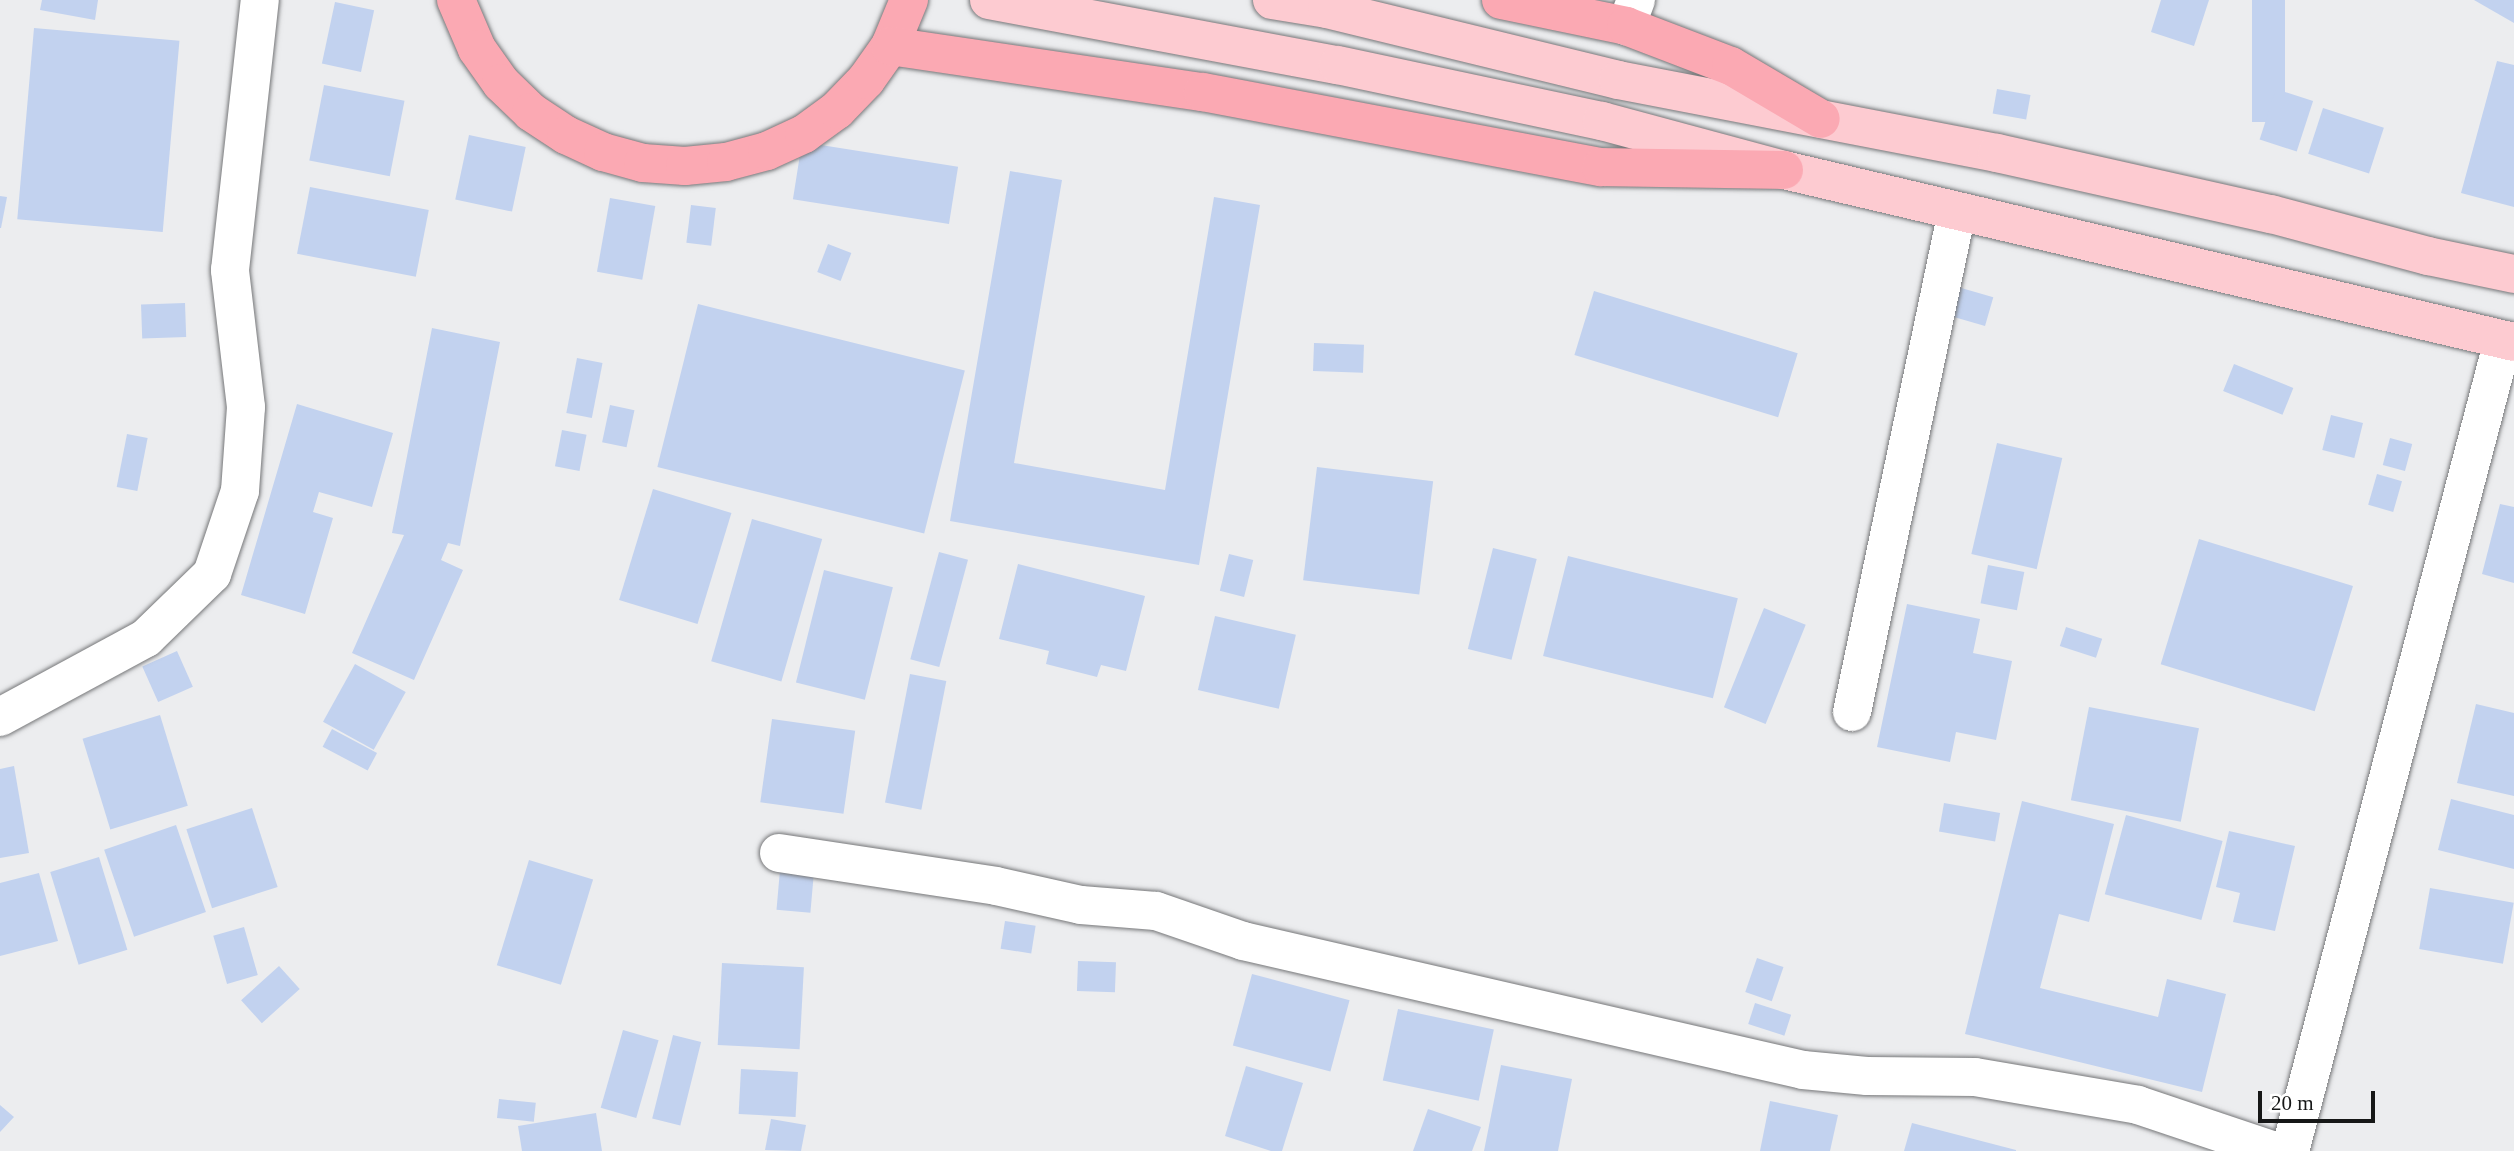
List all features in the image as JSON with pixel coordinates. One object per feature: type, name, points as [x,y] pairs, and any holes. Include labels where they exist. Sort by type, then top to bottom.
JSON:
[{"type":"highway","points":[[456,0],[477,49],[502,83],[531,112],[566,135],[603,152],[643,163],[685,166],[726,162],[766,151],[792,139],[837,110],[866,80],[890,46],[909,0]]},
{"type":"highway","points":[[1501,0],[1631,13],[1731,66],[1821,119]]},
{"type":"highway","points":[[890,46],[1203,92],[1601,167],[1784,170]]},
{"type":"main road","points":[[989,0],[1338,65],[1602,121],[1784,170],[1957,212],[2509,341]]},
{"type":"main road","points":[[1272,0],[1327,9],[1618,80],[1997,153],[2245,208],[2428,256],[2514,274]]},
{"type":"street","points":[[0,717],[146,638],[212,574],[240,491],[246,407],[230,270],[260,0]]},
{"type":"street","points":[[1852,712],[1957,212]]},
{"type":"street","points":[[2290,1151],[2509,341]]},
{"type":"street","points":[[779,853],[996,886],[1081,905],[1156,911],[1257,944],[1802,1070],[1867,1076],[1975,1076],[2138,1105],[2275,1151]]},
{"type":"building","points":[[42,0],[98,0],[95,20],[40,10]]},
{"type":"building","points":[[2161,0],[2209,0],[2194,46],[2151,32]]},
{"type":"building","points":[[2252,0],[2285,0],[2285,122],[2252,122]]},
{"type":"building","points":[[2474,0],[2514,0],[2514,23]]},
{"type":"building","points":[[335,2],[374,10],[361,72],[322,64]]},
{"type":"building","points":[[34,28],[179,41],[163,232],[17,219]]},
{"type":"building","points":[[2497,61],[2514,65],[2514,207],[2461,193]]},
{"type":"building","points":[[324,85],[404,101],[390,176],[309,161]]},
{"type":"building","points":[[1997,89],[2030,95],[2026,120],[1993,114]]},
{"type":"building","points":[[2276,89],[2313,101],[2297,151],[2260,139]]},
{"type":"building","points":[[2323,108],[2384,128],[2369,173],[2308,154]]},
{"type":"building","points":[[469,135],[526,147],[512,212],[455,200]]},
{"type":"building","points":[[802,142],[958,167],[949,224],[793,199]]},
{"type":"building","points":[[1010,171],[1062,180],[1014,463],[1165,490],[1214,197],[1260,205],[1199,565],[950,521]]},
{"type":"building","points":[[310,187],[429,210],[416,277],[297,254]]},
{"type":"building","points":[[0,196],[7,197],[1,228],[0,228]]},
{"type":"building","points":[[610,198],[655,206],[642,280],[597,272]]},
{"type":"building","points":[[691,205],[716,208],[711,246],[686,243]]},
{"type":"building","points":[[828,244],[851,253],[841,281],[817,272]]},
{"type":"building","points":[[1951,285],[1993,297],[1985,326],[1943,314]]},
{"type":"building","points":[[1594,291],[1798,353],[1778,417],[1574,355]]},
{"type":"building","points":[[185,303],[186,337],[142,339],[141,305]]},
{"type":"building","points":[[698,304],[965,371],[924,534],[657,467]]},
{"type":"building","points":[[432,328],[500,342],[460,546],[448,543],[441,560],[463,570],[414,680],[352,653],[404,535],[392,533]]},
{"type":"building","points":[[1314,343],[1364,345],[1363,373],[1313,371]]},
{"type":"building","points":[[577,358],[603,363],[592,418],[566,413]]},
{"type":"building","points":[[2234,364],[2293,388],[2282,415],[2223,391]]},
{"type":"building","points":[[297,404],[393,433],[372,507],[319,492],[313,512],[333,518],[305,614],[241,595]]},
{"type":"building","points":[[610,405],[634,410],[627,447],[602,442]]},
{"type":"building","points":[[2331,415],[2363,423],[2354,458],[2322,450]]},
{"type":"building","points":[[562,430],[587,435],[579,471],[555,466]]},
{"type":"building","points":[[127,434],[148,438],[137,491],[117,487]]},
{"type":"building","points":[[2390,438],[2412,444],[2405,471],[2383,465]]},
{"type":"building","points":[[1997,443],[2062,458],[2037,569],[1971,554]]},
{"type":"building","points":[[1317,467],[1433,481],[1419,594],[1303,580]]},
{"type":"building","points":[[2377,474],[2402,481],[2393,512],[2368,505]]},
{"type":"building","points":[[653,489],[731,513],[698,624],[619,600]]},
{"type":"building","points":[[2500,504],[2514,507],[2514,583],[2482,574]]},
{"type":"building","points":[[752,519],[822,539],[781,681],[711,661]]},
{"type":"building","points":[[2199,539],[2353,586],[2315,711],[2161,664]]},
{"type":"building","points":[[1493,548],[1537,559],[1512,660],[1468,649]]},
{"type":"building","points":[[939,552],[968,560],[939,667],[910,659]]},
{"type":"building","points":[[1229,554],[1253,560],[1244,597],[1220,591]]},
{"type":"building","points":[[1568,556],[1738,598],[1713,698],[1543,656]]},
{"type":"building","points":[[1018,564],[1145,596],[1126,671],[1101,665],[1097,677],[1046,664],[1049,651],[999,639]]},
{"type":"building","points":[[1988,565],[2024,572],[2017,610],[1981,603]]},
{"type":"building","points":[[824,570],[893,587],[865,700],[796,683]]},
{"type":"building","points":[[1907,604],[1980,619],[1973,653],[2012,661],[1996,740],[1956,732],[1950,762],[1877,747]]},
{"type":"building","points":[[1764,608],[1806,625],[1766,724],[1724,707]]},
{"type":"building","points":[[1215,616],[1296,635],[1279,709],[1198,690]]},
{"type":"building","points":[[2066,627],[2102,639],[2096,658],[2060,646]]},
{"type":"building","points":[[177,651],[193,687],[158,702],[142,666]]},
{"type":"building","points":[[355,664],[406,692],[374,750],[323,722]]},
{"type":"building","points":[[910,674],[946,681],[921,810],[885,803]]},
{"type":"building","points":[[2476,704],[2514,713],[2514,796],[2457,783]]},
{"type":"building","points":[[2089,707],[2199,728],[2181,822],[2071,800]]},
{"type":"building","points":[[160,715],[188,806],[110,830],[83,739]]},
{"type":"building","points":[[772,719],[855,731],[843,814],[760,802]]},
{"type":"building","points":[[332,729],[377,753],[368,771],[323,747]]},
{"type":"building","points":[[14,766],[29,853],[0,858],[0,769]]},
{"type":"building","points":[[2451,799],[2514,815],[2514,869],[2438,850]]},
{"type":"building","points":[[2022,801],[2114,824],[2089,922],[2059,914],[2040,988],[2158,1017],[2167,979],[2226,994],[2202,1092],[1965,1034]]},
{"type":"building","points":[[1944,803],[2000,813],[1995,841],[1939,832]]},
{"type":"building","points":[[252,808],[278,887],[212,908],[186,829]]},
{"type":"building","points":[[2126,815],[2223,841],[2201,920],[2105,894]]},
{"type":"building","points":[[176,825],[206,912],[134,937],[104,850]]},
{"type":"building","points":[[2229,831],[2295,846],[2275,931],[2233,922],[2240,893],[2216,887]]},
{"type":"building","points":[[99,857],[127,950],[79,965],[50,872]]},
{"type":"building","points":[[529,860],[593,880],[561,985],[497,965]]},
{"type":"building","points":[[780,870],[814,873],[810,913],[777,910]]},
{"type":"building","points":[[39,873],[58,941],[0,956],[0,883]]},
{"type":"building","points":[[2430,888],[2514,903],[2503,964],[2419,949]]},
{"type":"building","points":[[1005,921],[1036,926],[1031,954],[1001,949]]},
{"type":"building","points":[[244,927],[258,975],[227,984],[213,936]]},
{"type":"building","points":[[1757,958],[1783,967],[1772,1001],[1745,992]]},
{"type":"building","points":[[1078,961],[1116,962],[1115,992],[1077,991]]},
{"type":"building","points":[[722,963],[804,967],[800,1049],[718,1045]]},
{"type":"building","points":[[279,966],[300,989],[262,1023],[241,1000]]},
{"type":"building","points":[[1252,974],[1350,1000],[1330,1072],[1233,1045]]},
{"type":"building","points":[[1755,1003],[1791,1015],[1784,1036],[1748,1024]]},
{"type":"building","points":[[1398,1009],[1494,1029],[1479,1101],[1383,1080]]},
{"type":"building","points":[[623,1030],[659,1040],[636,1118],[601,1108]]},
{"type":"building","points":[[673,1035],[701,1042],[680,1125],[652,1118]]},
{"type":"building","points":[[1501,1065],[1572,1079],[1558,1151],[1484,1151]]},
{"type":"building","points":[[1246,1066],[1303,1083],[1282,1151],[1271,1151],[1225,1136]]},
{"type":"building","points":[[741,1069],[798,1072],[796,1117],[739,1114]]},
{"type":"building","points":[[499,1099],[536,1103],[534,1122],[497,1118]]},
{"type":"building","points":[[1770,1101],[1838,1115],[1830,1151],[1760,1151]]},
{"type":"building","points":[[0,1105],[14,1117],[0,1132]]},
{"type":"building","points":[[1428,1109],[1481,1127],[1472,1151],[1413,1151]]},
{"type":"building","points":[[596,1113],[602,1151],[522,1151],[518,1126]]},
{"type":"building","points":[[771,1119],[806,1125],[801,1151],[765,1150]]},
{"type":"building","points":[[1912,1123],[2016,1150],[2016,1151],[1904,1151]]}]
